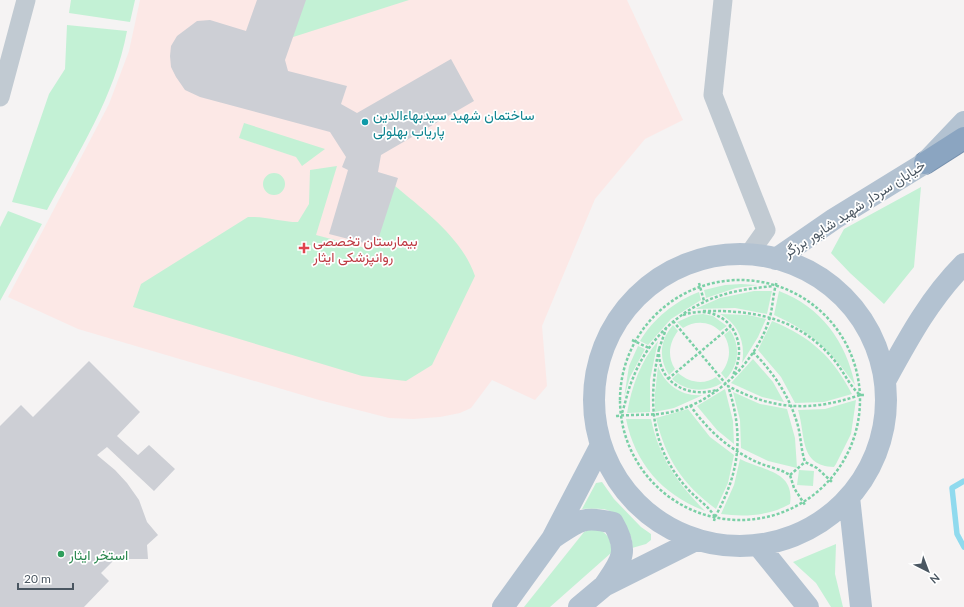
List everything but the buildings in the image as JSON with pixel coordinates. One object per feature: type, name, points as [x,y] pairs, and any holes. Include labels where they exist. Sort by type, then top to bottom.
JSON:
[{"type":"highway","points":[[925,163],[964,138]]},
{"type":"main road","name":"خیابان سردار شهید شاپور برزگر","points":[[776,259],[834,219],[925,163],[964,122]]},
{"type":"main road","points":[[749,254],[776,259],[802,268],[821,278],[852,306],[864,322],[874,341],[885,381],[886,402],[884,422],[879,443],[868,468],[849,497],[834,511],[805,530],[779,540],[758,545],[717,544],[696,540],[671,529],[642,509],[616,478],[601,445],[595,419],[594,398],[600,357],[618,320],[631,303],[651,284],[681,266],[721,255],[749,254]]},
{"type":"main road","points":[[885,381],[919,320],[947,282],[964,264]]},
{"type":"main road","points":[[503,607],[552,539],[601,445]]},
{"type":"main road","points":[[849,497],[861,607]]},
{"type":"main road","points":[[552,539],[576,522],[586,519],[598,519],[614,523],[622,537],[623,549],[620,563],[604,586]]},
{"type":"main road","points":[[579,607],[604,586],[696,540]]},
{"type":"main road","points":[[758,545],[808,607]]},
{"type":"street","points":[[0,97],[9,69],[26,0]]},
{"type":"street","points":[[723,0],[713,95],[766,230],[749,254]]},
{"type":"path","points":[[742,280],[775,285],[806,300],[832,322],[850,351],[856,367],[860,396],[858,418],[848,451],[829,480],[803,502],[788,510],[755,519],[738,520],[715,517],[688,509],[673,500],[648,478],[630,449],[621,416],[621,382],[625,365],[635,342],[650,320],[676,298],[700,287],[724,281],[742,280]]},
{"type":"path","points":[[732,377],[760,342],[770,317],[777,281]]},
{"type":"path","points":[[699,283],[704,301]]},
{"type":"path","points":[[621,416],[633,378],[649,348],[673,321],[704,301],[737,291],[775,285]]},
{"type":"path","points":[[680,316],[692,312],[703,311],[735,311],[770,317],[791,326],[822,347],[835,361],[854,390],[860,396]]},
{"type":"path","points":[[616,416],[653,415],[672,412],[690,405],[727,385],[738,366],[740,345],[737,335],[723,318],[703,311]]},
{"type":"path","points":[[673,321],[727,385],[736,417],[737,452],[732,481],[714,521]]},
{"type":"path","points":[[668,379],[731,326]]},
{"type":"path","points":[[667,327],[659,349],[653,380],[653,415],[658,438],[674,472],[686,487],[711,510],[715,517]]},
{"type":"path","points":[[632,340],[649,348]]},
{"type":"path","points":[[659,349],[659,359],[668,379],[681,388],[696,393],[718,389]]},
{"type":"path","points":[[753,352],[775,376],[791,406],[798,427],[805,462],[817,468],[832,482]]},
{"type":"path","points":[[727,385],[764,402],[791,406],[821,406],[864,395]]},
{"type":"path","points":[[690,405],[710,430],[737,452],[757,462],[781,470],[790,475],[794,488],[805,505]]},
{"type":"path","points":[[790,475],[805,462]]},
{"type":"shaded area","name":"بیمارستان تخصصی روانپزشکی ایثار","points":[[140,0],[627,0],[683,120],[645,139],[595,199],[542,326],[547,386],[535,400],[492,380],[471,408],[460,413],[440,417],[413,419],[389,418],[319,400],[78,329],[8,297],[109,104],[129,51]]},
{"type":"green space","points":[[71,0],[135,0],[130,22],[69,13]]},
{"type":"green space","points":[[301,0],[409,0],[290,38]]},
{"type":"green space","points":[[67,25],[127,31],[114,78],[105,101],[83,145],[47,210],[12,202],[49,94],[65,69]]},
{"type":"green space","points":[[244,123],[325,149],[302,166],[296,157],[239,138]]},
{"type":"green space","points":[[337,166],[316,235],[369,249],[395,186],[430,215],[452,237],[469,262],[475,276],[432,365],[406,381],[362,376],[133,307],[141,284],[248,217],[261,217],[298,222],[309,204],[310,170]]},
{"type":"green space","points":[[274,173],[282,176],[285,184],[282,192],[274,195],[266,192],[263,184],[266,176]]},
{"type":"green space","points":[[921,187],[914,267],[884,304],[850,273],[831,253],[844,229]]},
{"type":"green space","points":[[8,211],[42,224],[0,301],[0,227]]},
{"type":"green space","points":[[725,285],[758,285],[736,288],[706,298],[704,290]]},
{"type":"green space","points":[[754,291],[772,291],[767,314],[735,308],[695,309],[720,298]]},
{"type":"green space","points":[[779,291],[807,306],[819,316],[829,328],[838,340],[845,354],[855,385],[838,362],[820,344],[799,328],[774,315]]},
{"type":"green space","points":[[699,292],[701,300],[671,319],[648,345],[640,341],[651,325],[665,312],[681,300]]},
{"type":"green space","points":[[703,314],[713,316],[727,326],[720,331],[712,325],[702,323],[688,325],[683,328],[677,322],[693,315]]},
{"type":"green space","points":[[720,314],[748,315],[766,319],[758,337],[742,363],[743,348],[739,334],[732,323]]},
{"type":"green space","points":[[772,321],[798,334],[820,350],[837,369],[852,394],[824,402],[795,403],[781,377],[758,350]]},
{"type":"green space","points":[[673,325],[678,331],[670,350],[672,364],[675,369],[669,375],[663,362],[662,349],[665,337]]},
{"type":"green space","points":[[730,330],[736,342],[737,355],[734,368],[726,379],[721,373],[729,355],[727,340],[724,335]]},
{"type":"green space","points":[[658,341],[650,380],[650,412],[627,413],[631,393],[638,375],[646,357]]},
{"type":"green space","points":[[638,346],[645,349],[630,377],[624,398],[629,366]]},
{"type":"green space","points":[[753,359],[773,382],[784,402],[762,397],[731,383]]},
{"type":"green space","points":[[658,366],[665,379],[681,392],[703,395],[674,408],[655,412],[655,393]]},
{"type":"green space","points":[[678,373],[692,381],[702,382],[716,377],[722,383],[703,390],[690,389],[672,379]]},
{"type":"green space","points":[[725,389],[733,421],[734,444],[717,430],[697,406]]},
{"type":"green space","points":[[733,392],[760,404],[787,409],[795,438],[797,468],[768,461],[741,448],[740,420]]},
{"type":"green space","points":[[856,400],[851,434],[834,467],[823,465],[815,461],[809,455],[806,448],[798,410],[825,409]]},
{"type":"green space","points":[[688,409],[710,437],[734,455],[728,483],[716,509],[694,490],[677,470],[670,458],[660,433],[656,418]]},
{"type":"green space","points":[[626,419],[651,419],[659,447],[671,470],[686,490],[705,511],[676,496],[653,476],[636,450]]},
{"type":"green space","points":[[740,459],[776,473],[782,478],[788,484],[790,504],[774,511],[756,515],[721,514],[734,485]]},
{"type":"green space","points":[[799,470],[814,471],[813,486],[797,485]]},
{"type":"green space","points":[[602,482],[614,499],[641,527],[651,534],[651,540],[646,544],[632,548],[632,540],[629,533],[617,516],[612,512],[603,509],[582,509],[596,483]]},
{"type":"green space","points":[[596,527],[604,532],[610,540],[611,553],[550,607],[524,607],[584,532]]},
{"type":"green space","points":[[836,544],[835,574],[843,607],[831,607],[816,583],[793,562]]},
{"type":"waterway","points":[[964,481],[952,488],[957,534],[964,547]]},
{"type":"place","name":"ساختمان شهید سیدبهاءالدین پاریاب بهلولی","points":[[365,122]]},
{"type":"place","name":"بیمارستان تخصصی روانپزشکی ایثار","points":[[304,248]]},
{"type":"place","name":"استخر ایثار","points":[[61,554]]}]
